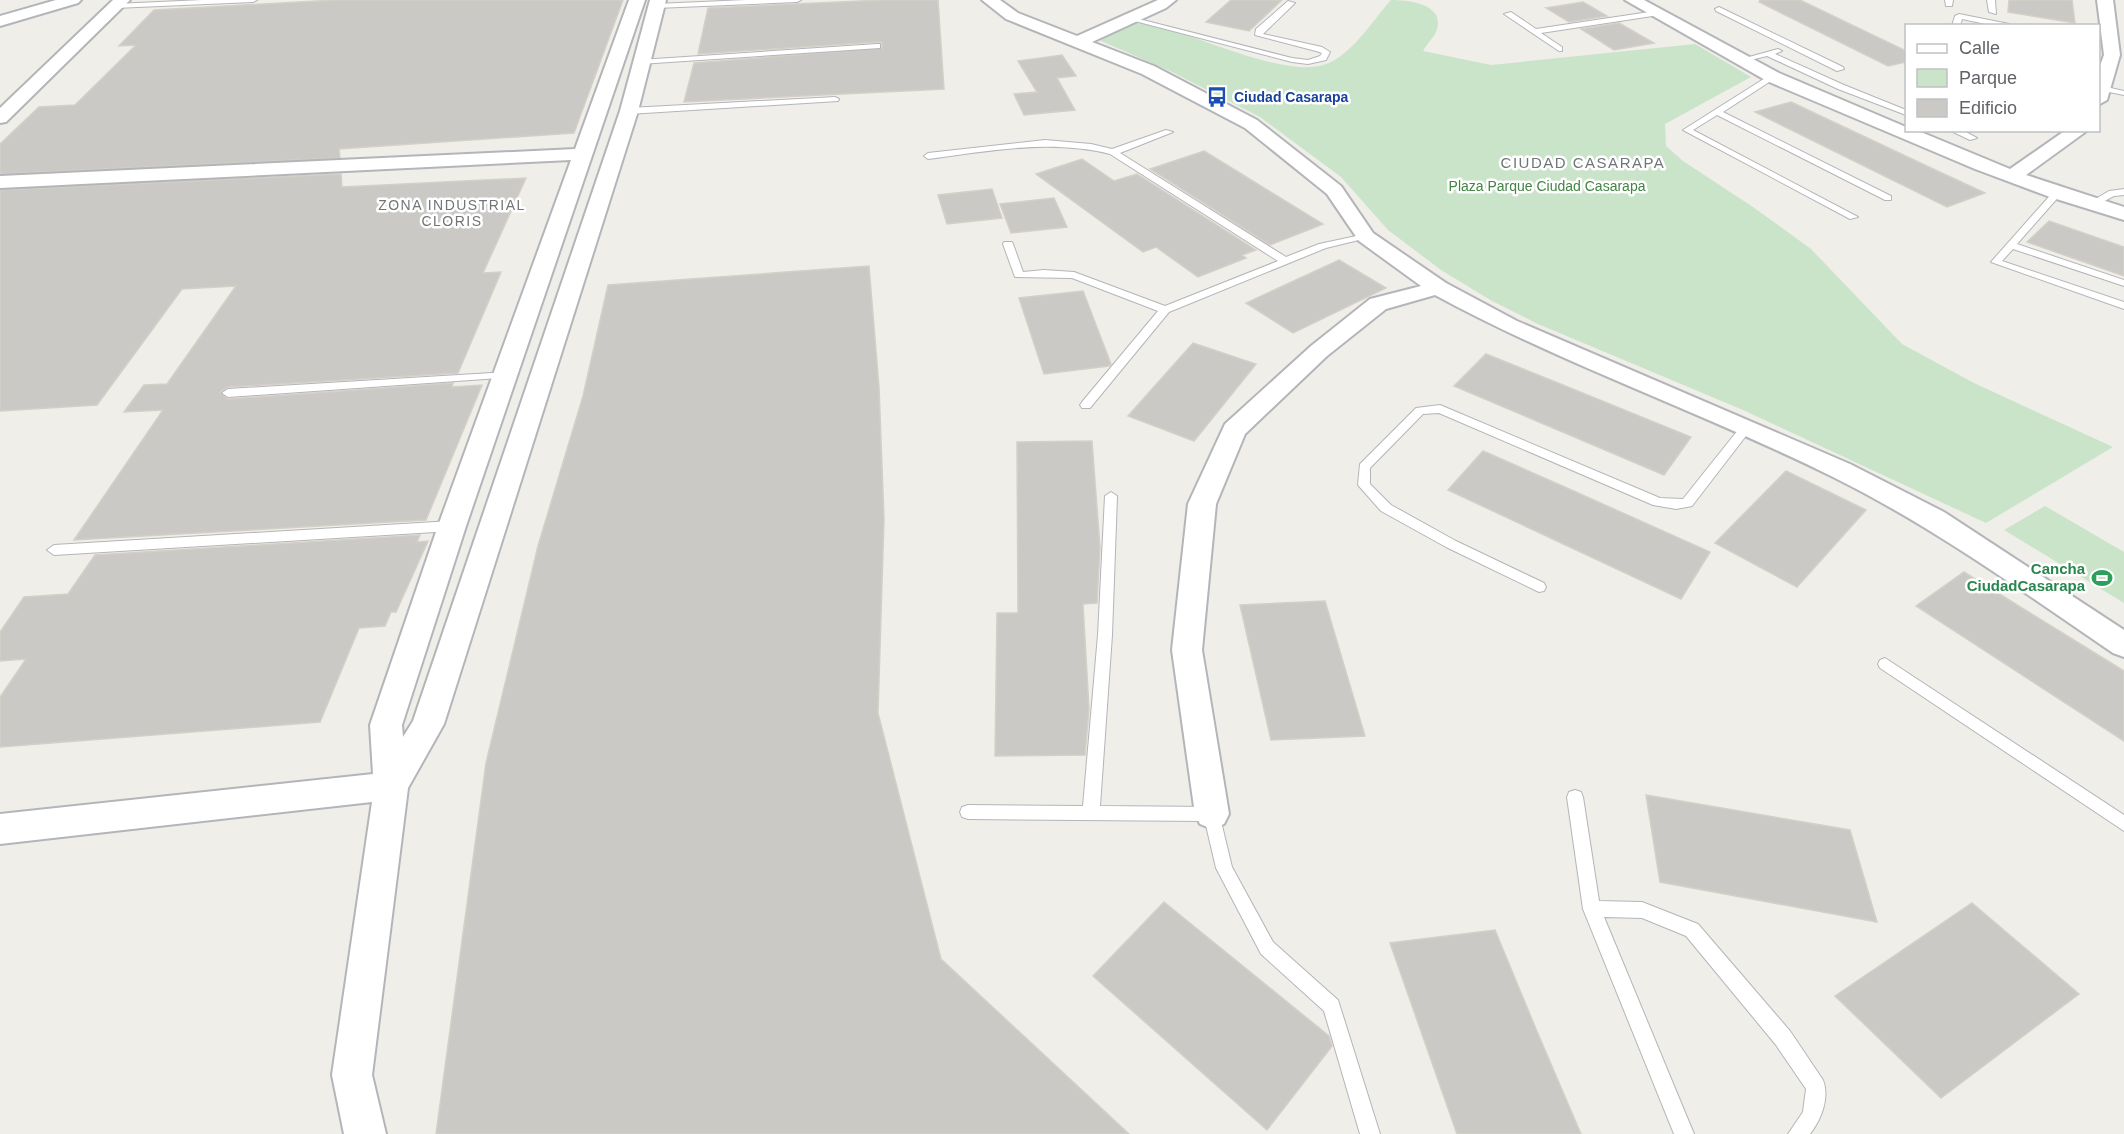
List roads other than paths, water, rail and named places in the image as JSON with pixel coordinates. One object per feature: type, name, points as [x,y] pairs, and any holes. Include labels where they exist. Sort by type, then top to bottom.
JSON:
[{"type":"street","points":[[0,5],[16,0]]},
{"type":"street","points":[[990,0],[1012,16],[1080,41],[1148,70],[1251,124],[1334,190],[1366,237],[1438,288],[1509,326],[1841,470],[1934,519],[2124,645]]},
{"type":"street","points":[[1080,41],[1131,19],[1167,0]]},
{"type":"street","points":[[1633,0],[1773,77],[1905,132]]},
{"type":"street","points":[[2100,94],[2112,55],[2105,44],[2105,0]]},
{"type":"street","points":[[391,786],[428,724],[628,111],[640,62],[650,2]]},
{"type":"street","points":[[365,1134],[352,1075],[391,786],[386,726],[452,526],[584,154],[650,2]]},
{"type":"street","points":[[0,21],[49,7],[88,7],[118,3]]},
{"type":"street","points":[[0,118],[88,7]]},
{"type":"street","points":[[1906,132],[2056,193],[2124,214]]},
{"type":"street","points":[[2012,176],[2076,132]]},
{"type":"street","points":[[0,182],[584,154]]},
{"type":"street","points":[[1212,814],[1187,650],[1203,504],[1234,430],[1319,351],[1378,304],[1438,288]]},
{"type":"street","points":[[0,829],[391,786]]},
{"type":"lane","points":[[118,3],[252,0]]},
{"type":"lane","points":[[650,2],[797,0]]},
{"type":"lane","points":[[1991,0],[1993,12]]},
{"type":"lane","points":[[1131,19],[1292,60],[1308,62],[1323,58],[1326,52],[1319,49],[1259,35],[1259,31],[1291,3]]},
{"type":"lane","points":[[1719,9],[1840,69]]},
{"type":"lane","points":[[1534,32],[1656,13]]},
{"type":"lane","points":[[1508,14],[1559,49]]},
{"type":"lane","points":[[1957,24],[1959,16],[1999,24]]},
{"type":"lane","points":[[640,62],[877,46]]},
{"type":"lane","points":[[1742,60],[1796,47]]},
{"type":"lane","points":[[1769,54],[1841,87],[1905,113]]},
{"type":"lane","points":[[1773,77],[1687,130],[1853,217]]},
{"type":"lane","points":[[2100,94],[2124,93]]},
{"type":"lane","points":[[628,111],[835,99]]},
{"type":"lane","points":[[1717,112],[1888,198]]},
{"type":"lane","points":[[1113,152],[1169,132]]},
{"type":"lane","points":[[1958,132],[1973,138]]},
{"type":"lane","points":[[928,156],[1038,144],[1091,144],[1113,152],[1285,261]]},
{"type":"lane","points":[[2092,204],[2112,193],[2124,192]]},
{"type":"lane","points":[[2056,193],[1996,262],[2124,306]]},
{"type":"lane","points":[[1086,405],[1165,310],[1323,246],[1366,237]]},
{"type":"lane","points":[[1008,244],[1019,275],[1044,273],[1074,275],[1165,310]]},
{"type":"lane","points":[[2011,245],[2124,284]]},
{"type":"lane","points":[[228,393],[507,375]]},
{"type":"lane","points":[[1539,587],[1451,544],[1386,508],[1365,485],[1364,467],[1420,411],[1440,409],[1658,502],[1676,505],[1687,503],[1746,428]]},
{"type":"lane","points":[[1091,813],[1105,635],[1111,496]]},
{"type":"lane","points":[[54,550],[452,526]]},
{"type":"lane","points":[[1885,664],[2124,825]]},
{"type":"lane","points":[[1575,797],[1592,909],[1684,1134]]},
{"type":"lane","points":[[968,812],[1212,814],[1224,868],[1267,948],[1332,1006],[1370,1134]]},
{"type":"lane","points":[[1592,909],[1642,910],[1692,930],[1784,1038],[1816,1087],[1812,1116],[1798,1134]]},
{"type":"place","name":"Ciudad Casarapa","points":[[1217,97]]},
{"type":"place","name":"Cancha CiudadCasarapa","points":[[2102,578]]},
{"type":"district","name":"CIUDAD CASARAPA","points":[[1583,163]]},
{"type":"district","name":"ZONA INDUSTRIAL CLORIS","points":[[452,214]]},
{"type":"park label","name":"Plaza Parque Ciudad Casarapa","points":[[1547,186]]}]
